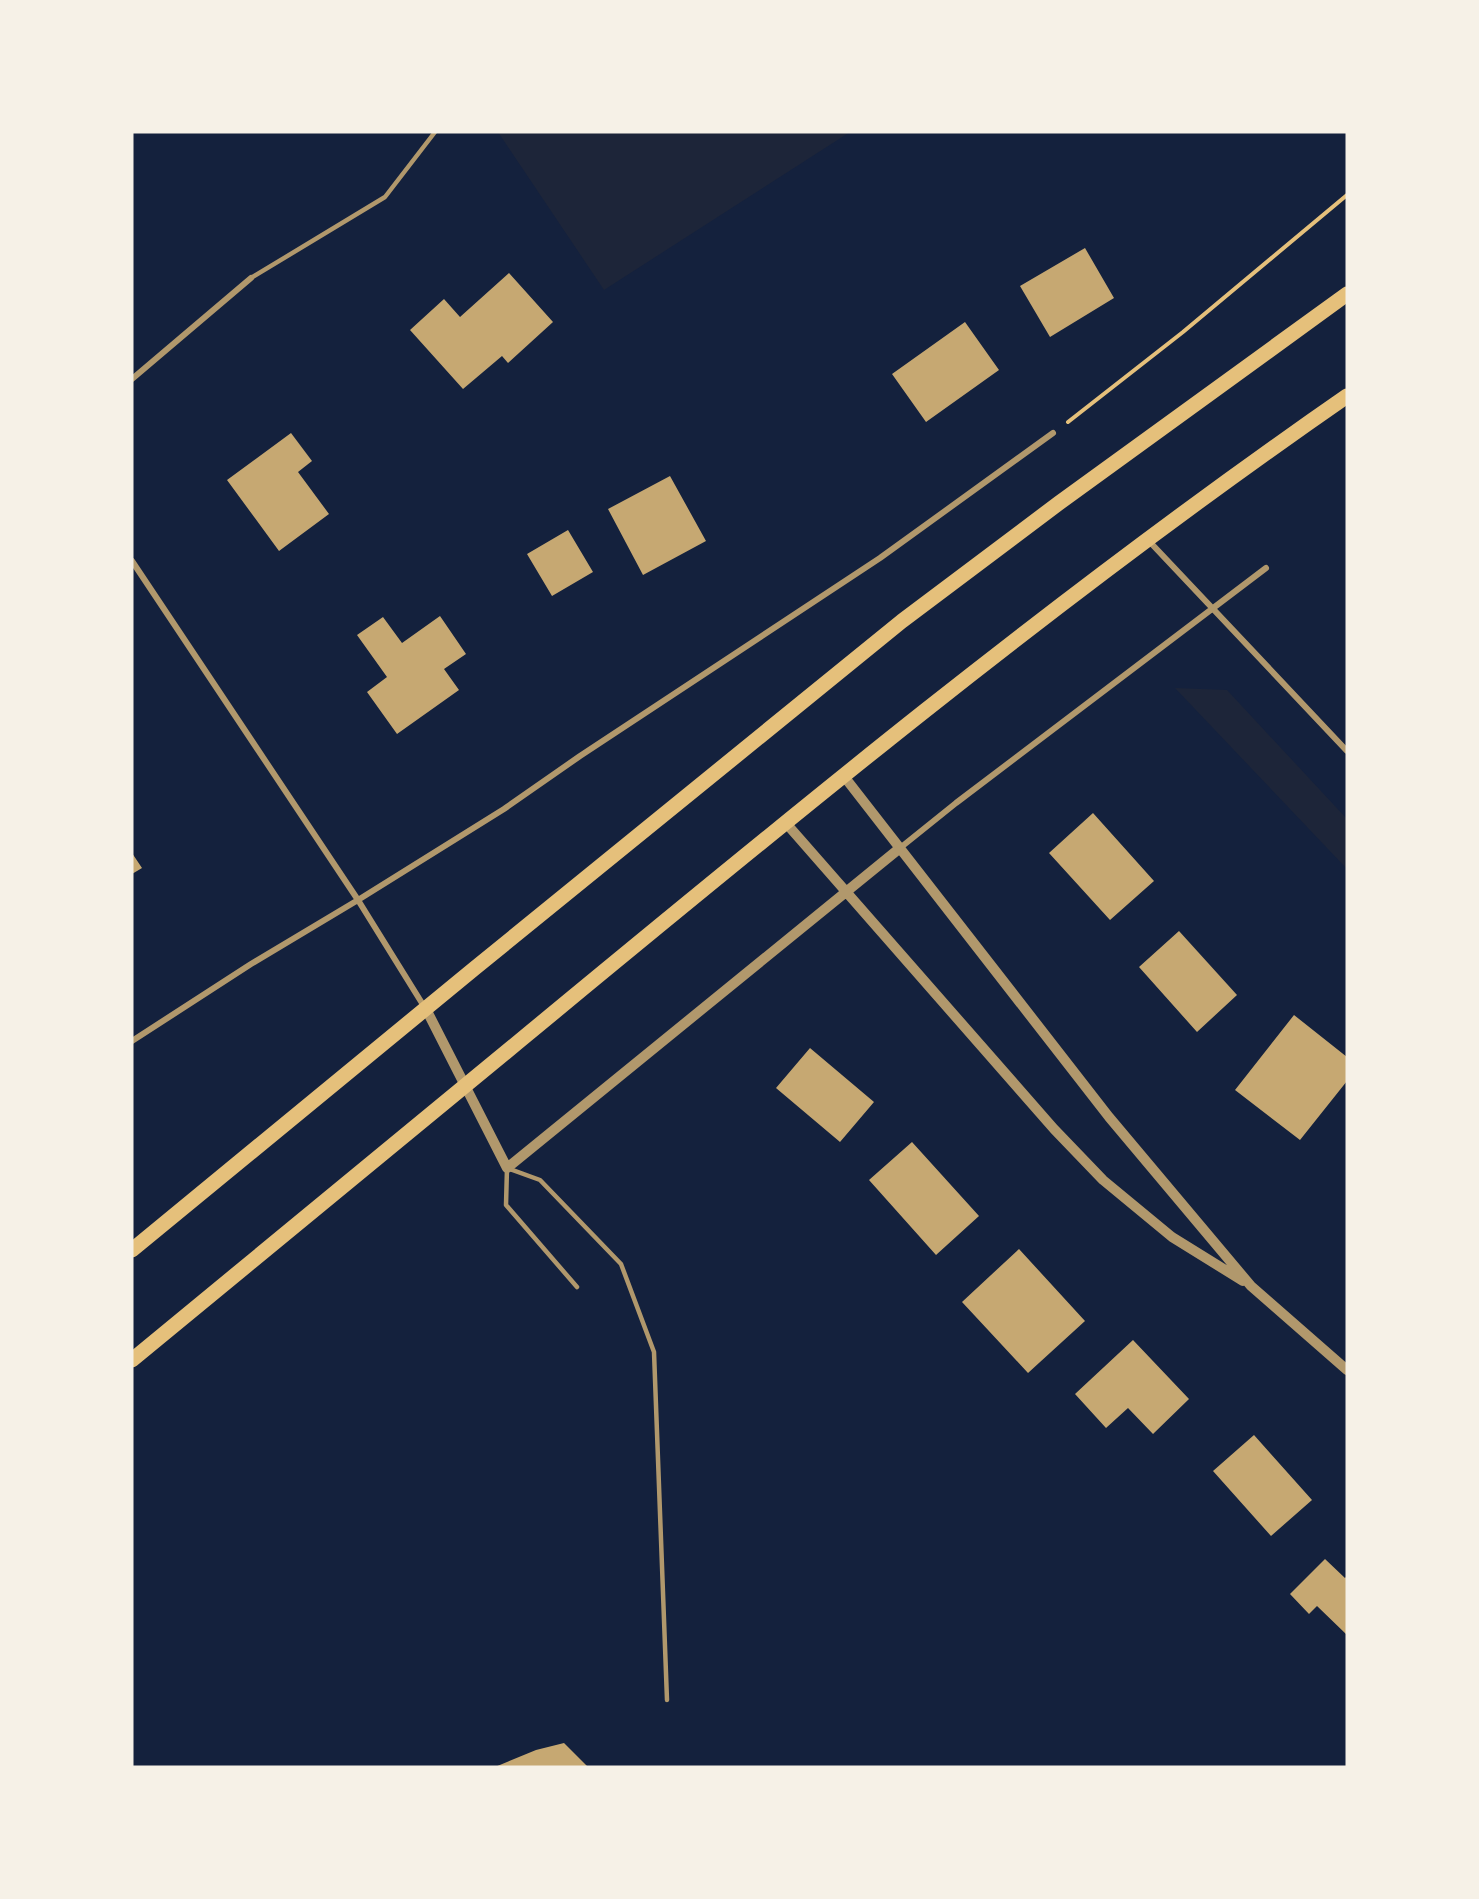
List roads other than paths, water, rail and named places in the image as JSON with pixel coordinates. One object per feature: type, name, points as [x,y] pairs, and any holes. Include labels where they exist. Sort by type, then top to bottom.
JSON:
[{"type":"main road","points":[[132,1250],[902,621],[1059,503],[1347,294]]},
{"type":"main road","points":[[132,1360],[785,822],[966,677],[1147,539],[1347,396]]},
{"type":"street","points":[[132,379],[251,278]]},
{"type":"street","points":[[132,1041],[251,964],[504,809],[580,756],[880,558],[1053,433]]},
{"type":"street","points":[[1147,539],[1347,751]]},
{"type":"street","points":[[132,561],[358,900],[426,1008],[507,1168],[900,848],[1266,568]]},
{"type":"street","points":[[843,775],[1109,1117],[1251,1286],[1347,1370]]},
{"type":"street","points":[[785,822],[1054,1129],[1103,1180],[1172,1237],[1251,1286]]},
{"type":"lane","points":[[251,278],[385,197],[435,132]]},
{"type":"lane","points":[[578,1287],[506,1205],[507,1168],[540,1180],[621,1264],[654,1352],[668,1700]]}]
